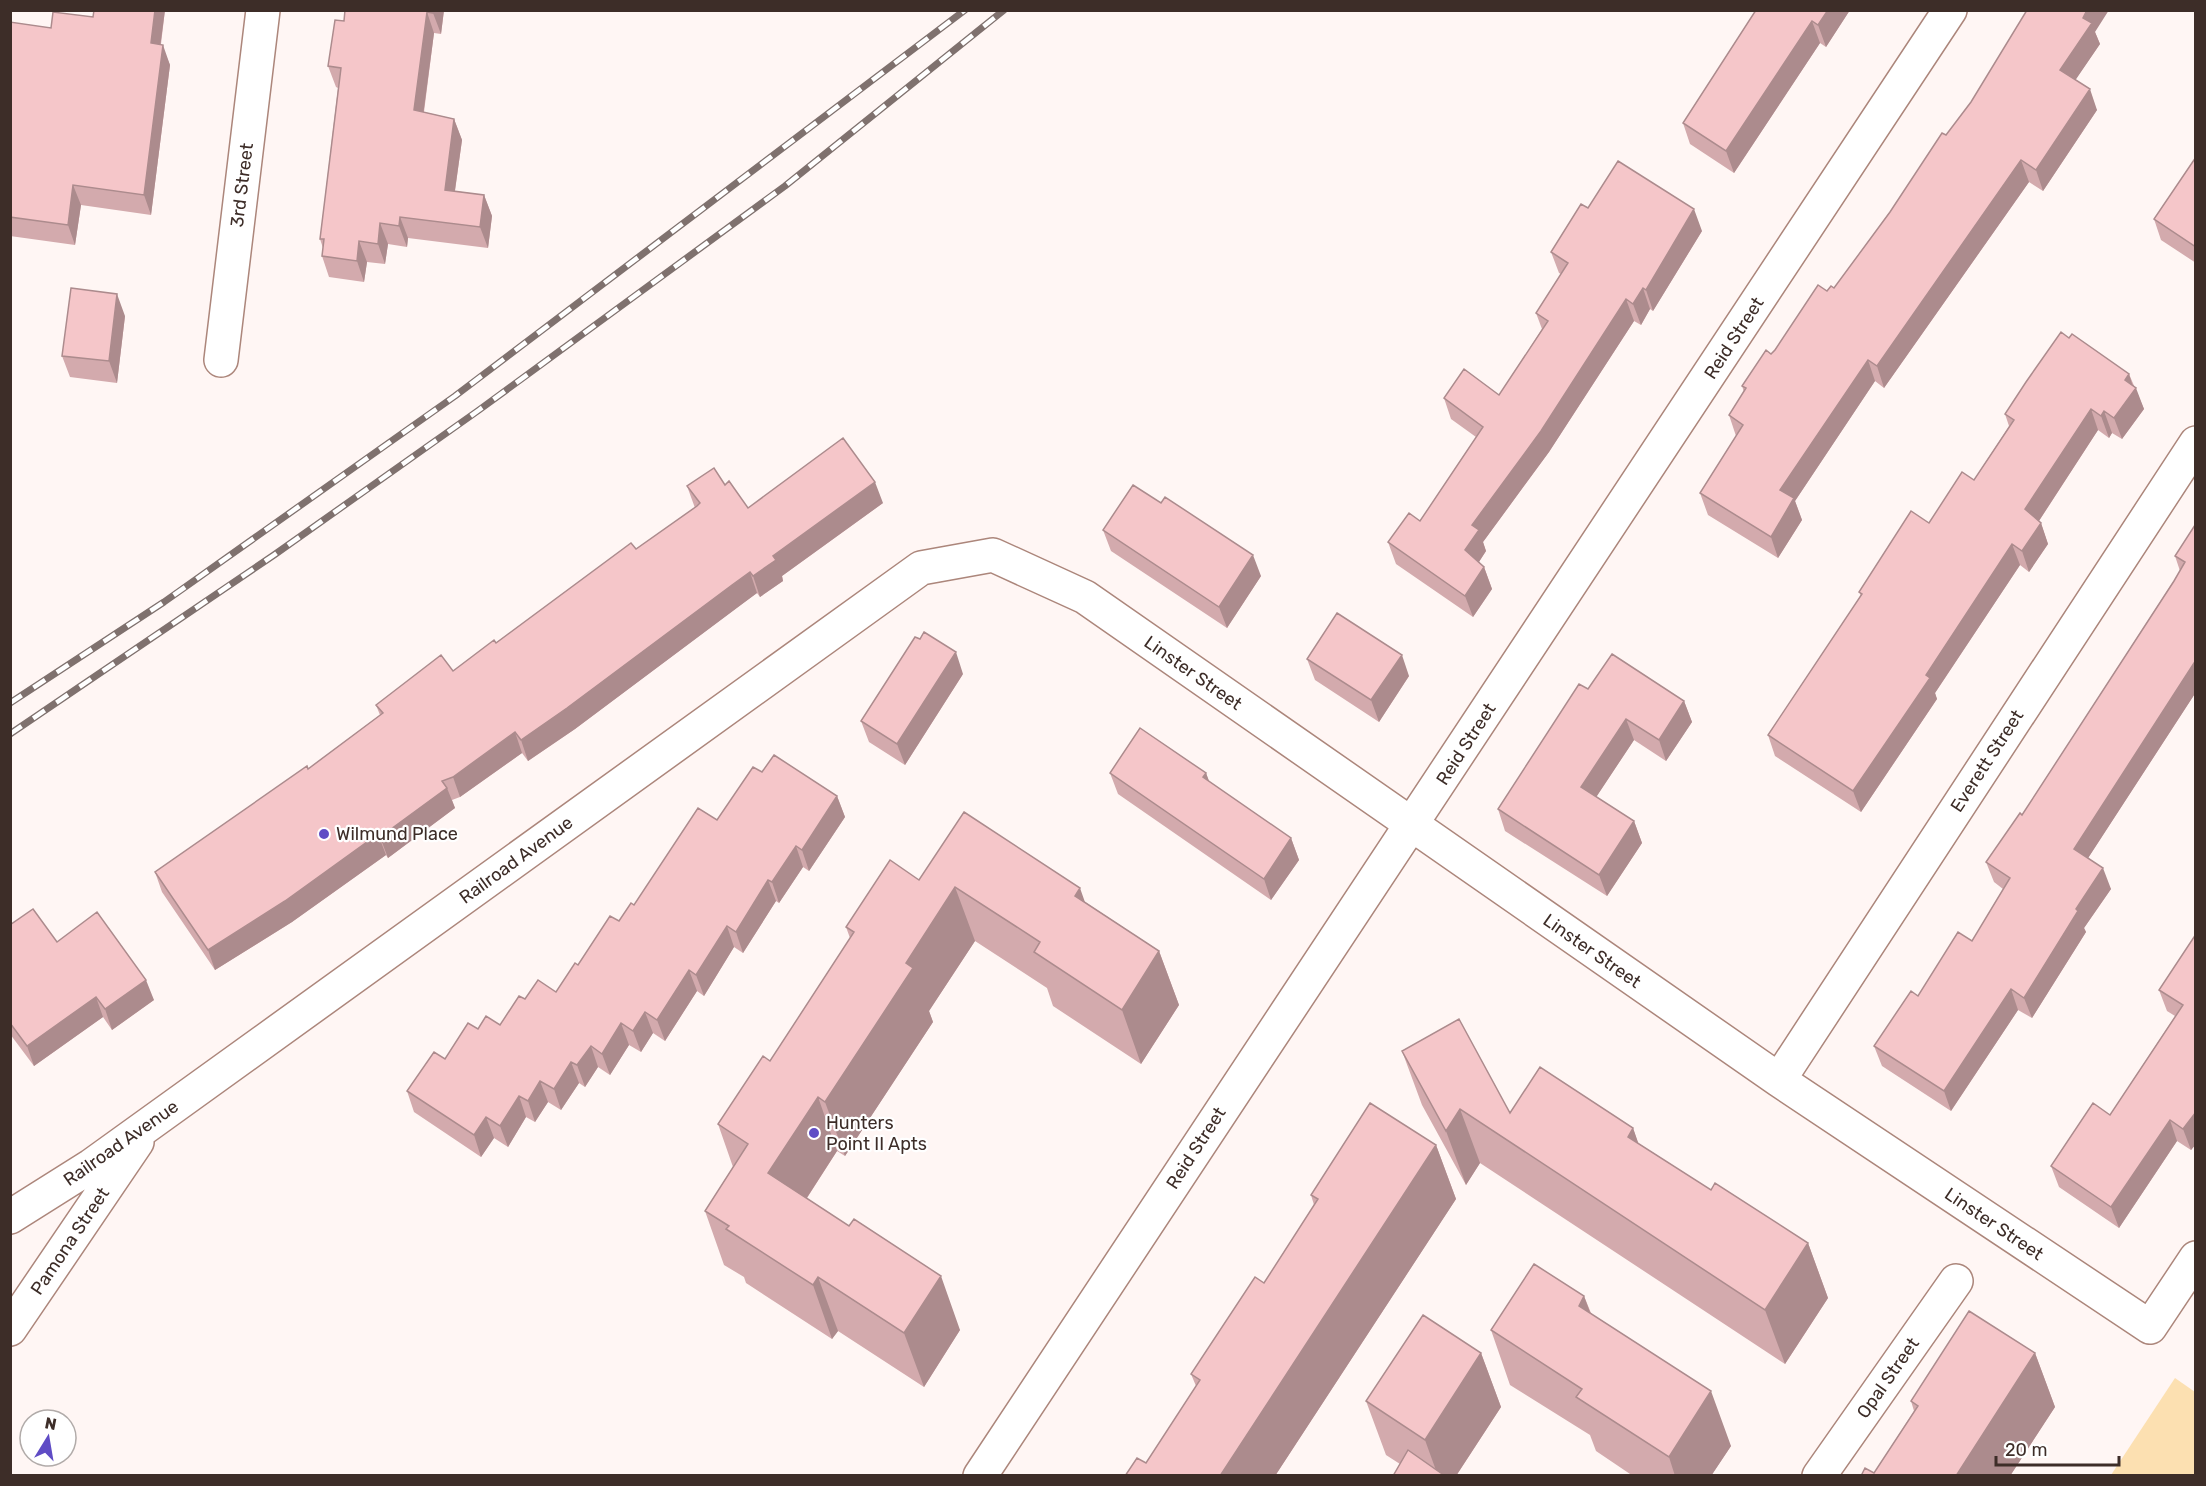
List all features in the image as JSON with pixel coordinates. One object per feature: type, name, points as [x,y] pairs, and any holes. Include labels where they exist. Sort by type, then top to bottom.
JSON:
[{"type":"street","name":"3rd Street","points":[[221,360],[263,10]]},
{"type":"street","name":"Reid Street","points":[[980,1476],[1950,10]]},
{"type":"street","name":"Everett Street","points":[[1779,1080],[2196,443]]},
{"type":"street","name":"Railroad Avenue","points":[[10,1217],[91,1166],[921,568],[993,555],[1036,574]]},
{"type":"street","name":"Linster Street","points":[[1036,574],[1084,597],[1779,1080],[2150,1327],[2196,1258]]},
{"type":"street","name":"Pamona Street","points":[[10,1329],[150,1123]]},
{"type":"street","name":"Opal Street","points":[[1819,1476],[1956,1281]]},
{"type":"shaded area","points":[[2175,1378],[2195,1392],[2195,1475],[2111,1475]]},
{"type":"building","points":[[94,10],[155,10],[151,43],[163,45],[144,195],[73,185],[68,225],[10,217],[10,22],[51,28],[53,12],[93,17]]},
{"type":"building","points":[[345,10],[433,10],[433,13],[427,12],[414,110],[454,119],[445,190],[484,195],[480,227],[400,217],[399,226],[380,223],[378,244],[359,241],[357,261],[322,256],[324,239],[320,239],[341,68],[328,66],[335,20],[344,21]]},
{"type":"building","points":[[1756,10],[1828,10],[1818,25],[1812,21],[1726,151],[1683,123]]},
{"type":"building","points":[[2027,10],[2087,10],[2083,18],[2092,23],[2060,70],[2090,89],[2036,170],[2021,160],[1877,366],[1868,360],[1780,490],[1794,498],[1771,537],[1700,493],[1743,425],[1729,415],[1746,388],[1742,386],[1766,350],[1771,354],[1775,350],[1818,285],[1827,291],[1831,286],[1834,288],[1890,212],[1942,133],[1946,135],[1971,102]]},
{"type":"building","points":[[2196,157],[2196,247],[2154,219]]},
{"type":"building","points":[[1618,161],[1694,209],[1646,290],[1643,288],[1633,304],[1626,299],[1541,431],[1472,525],[1479,530],[1465,550],[1484,567],[1465,596],[1388,542],[1409,513],[1420,521],[1483,427],[1444,398],[1464,369],[1499,395],[1548,321],[1536,313],[1568,263],[1551,252],[1581,204],[1588,208]]},
{"type":"building","points":[[71,288],[117,294],[109,361],[62,356]]},
{"type":"building","points":[[2061,332],[2069,338],[2072,334],[2129,374],[2125,380],[2136,388],[2114,418],[2104,411],[2101,416],[2091,409],[2025,509],[2041,523],[2022,551],[2012,544],[1926,675],[1930,678],[1853,791],[1768,735],[1862,594],[1859,592],[1911,511],[1929,523],[1962,472],[1974,480],[2014,420],[2005,414]]},
{"type":"building","points":[[843,438],[875,482],[773,556],[776,560],[753,576],[750,572],[567,708],[521,740],[515,732],[453,777],[442,781],[447,788],[380,837],[378,834],[285,901],[208,950],[155,872],[307,766],[308,769],[383,713],[376,705],[441,655],[453,671],[494,640],[496,643],[631,543],[636,549],[697,506],[700,503],[687,486],[714,468],[725,485],[729,481],[748,508]]},
{"type":"building","points":[[1133,485],[1161,503],[1165,497],[1253,555],[1219,607],[1103,530]]},
{"type":"building","points":[[2195,525],[2196,660],[2074,849],[2103,868],[2076,909],[2078,911],[2024,998],[2011,989],[1944,1091],[1874,1046],[1911,991],[1918,996],[1958,932],[1972,941],[2010,878],[1986,862],[2020,813],[2022,815],[2174,581],[2185,562],[2175,556]]},
{"type":"building","points":[[1337,613],[1402,655],[1371,700],[1307,659]]},
{"type":"building","points":[[924,632],[956,652],[897,744],[861,721],[915,637],[920,639]]},
{"type":"building","points":[[1612,654],[1684,701],[1659,740],[1626,719],[1581,787],[1634,821],[1599,875],[1498,809],[1579,684],[1588,689]]},
{"type":"building","points":[[1140,728],[1206,773],[1203,777],[1291,838],[1264,879],[1110,773]]},
{"type":"building","points":[[774,755],[837,796],[802,850],[796,846],[772,882],[768,880],[736,932],[727,926],[696,975],[689,970],[657,1020],[645,1012],[633,1031],[621,1023],[602,1054],[591,1046],[577,1065],[571,1062],[554,1089],[540,1081],[528,1101],[519,1096],[500,1126],[486,1117],[474,1135],[407,1091],[434,1052],[445,1059],[468,1023],[478,1029],[486,1016],[500,1025],[519,996],[525,999],[538,980],[556,992],[575,963],[578,965],[610,916],[619,921],[631,903],[634,905],[698,808],[717,820],[753,767],[762,772]]},
{"type":"building","points":[[964,812],[1080,888],[1075,896],[1159,951],[1122,1010],[1034,952],[1040,942],[955,887],[906,963],[913,968],[825,1102],[818,1097],[768,1173],[849,1226],[854,1219],[941,1276],[904,1333],[818,1277],[813,1285],[726,1229],[729,1226],[705,1211],[748,1144],[718,1124],[763,1056],[770,1061],[854,932],[846,927],[890,860],[919,880]]},
{"type":"building","points":[[33,909],[57,942],[97,912],[146,980],[105,1009],[96,997],[27,1046],[10,1023],[10,925]]},
{"type":"building","points":[[2196,934],[2196,1112],[2183,1129],[2170,1120],[2111,1207],[2051,1166],[2093,1103],[2110,1115],[2183,1005],[2159,990]]},
{"type":"building","points":[[1459,1019],[1510,1113],[1540,1067],[1633,1128],[1628,1137],[1711,1190],[1715,1183],[1808,1243],[1765,1310],[1460,1109],[1446,1131],[1402,1051]]},
{"type":"building","points":[[1370,1103],[1436,1145],[1220,1476],[1125,1476],[1137,1458],[1146,1463],[1200,1380],[1191,1374],[1255,1277],[1264,1283],[1318,1199],[1311,1195]]},
{"type":"building","points":[[1534,1264],[1584,1296],[1579,1306],[1711,1391],[1669,1457],[1576,1397],[1582,1389],[1491,1330]]},
{"type":"building","points":[[1969,1311],[2035,1353],[1956,1476],[1861,1476],[1865,1468],[1874,1473],[1918,1406],[1911,1401]]},
{"type":"building","points":[[1423,1315],[1481,1353],[1425,1440],[1366,1401]]},
{"type":"building","points":[[1408,1450],[1445,1476],[1393,1476]]},
{"type":"railway","points":[[10,703],[164,602],[455,396],[965,10]]},
{"type":"railway","points":[[10,734],[274,555],[479,410],[785,186],[1004,10]]},
{"type":"place","name":"Wilmund Place","points":[[324,834]]},
{"type":"place","name":"Hunters Point II Apts","points":[[814,1133]]}]
